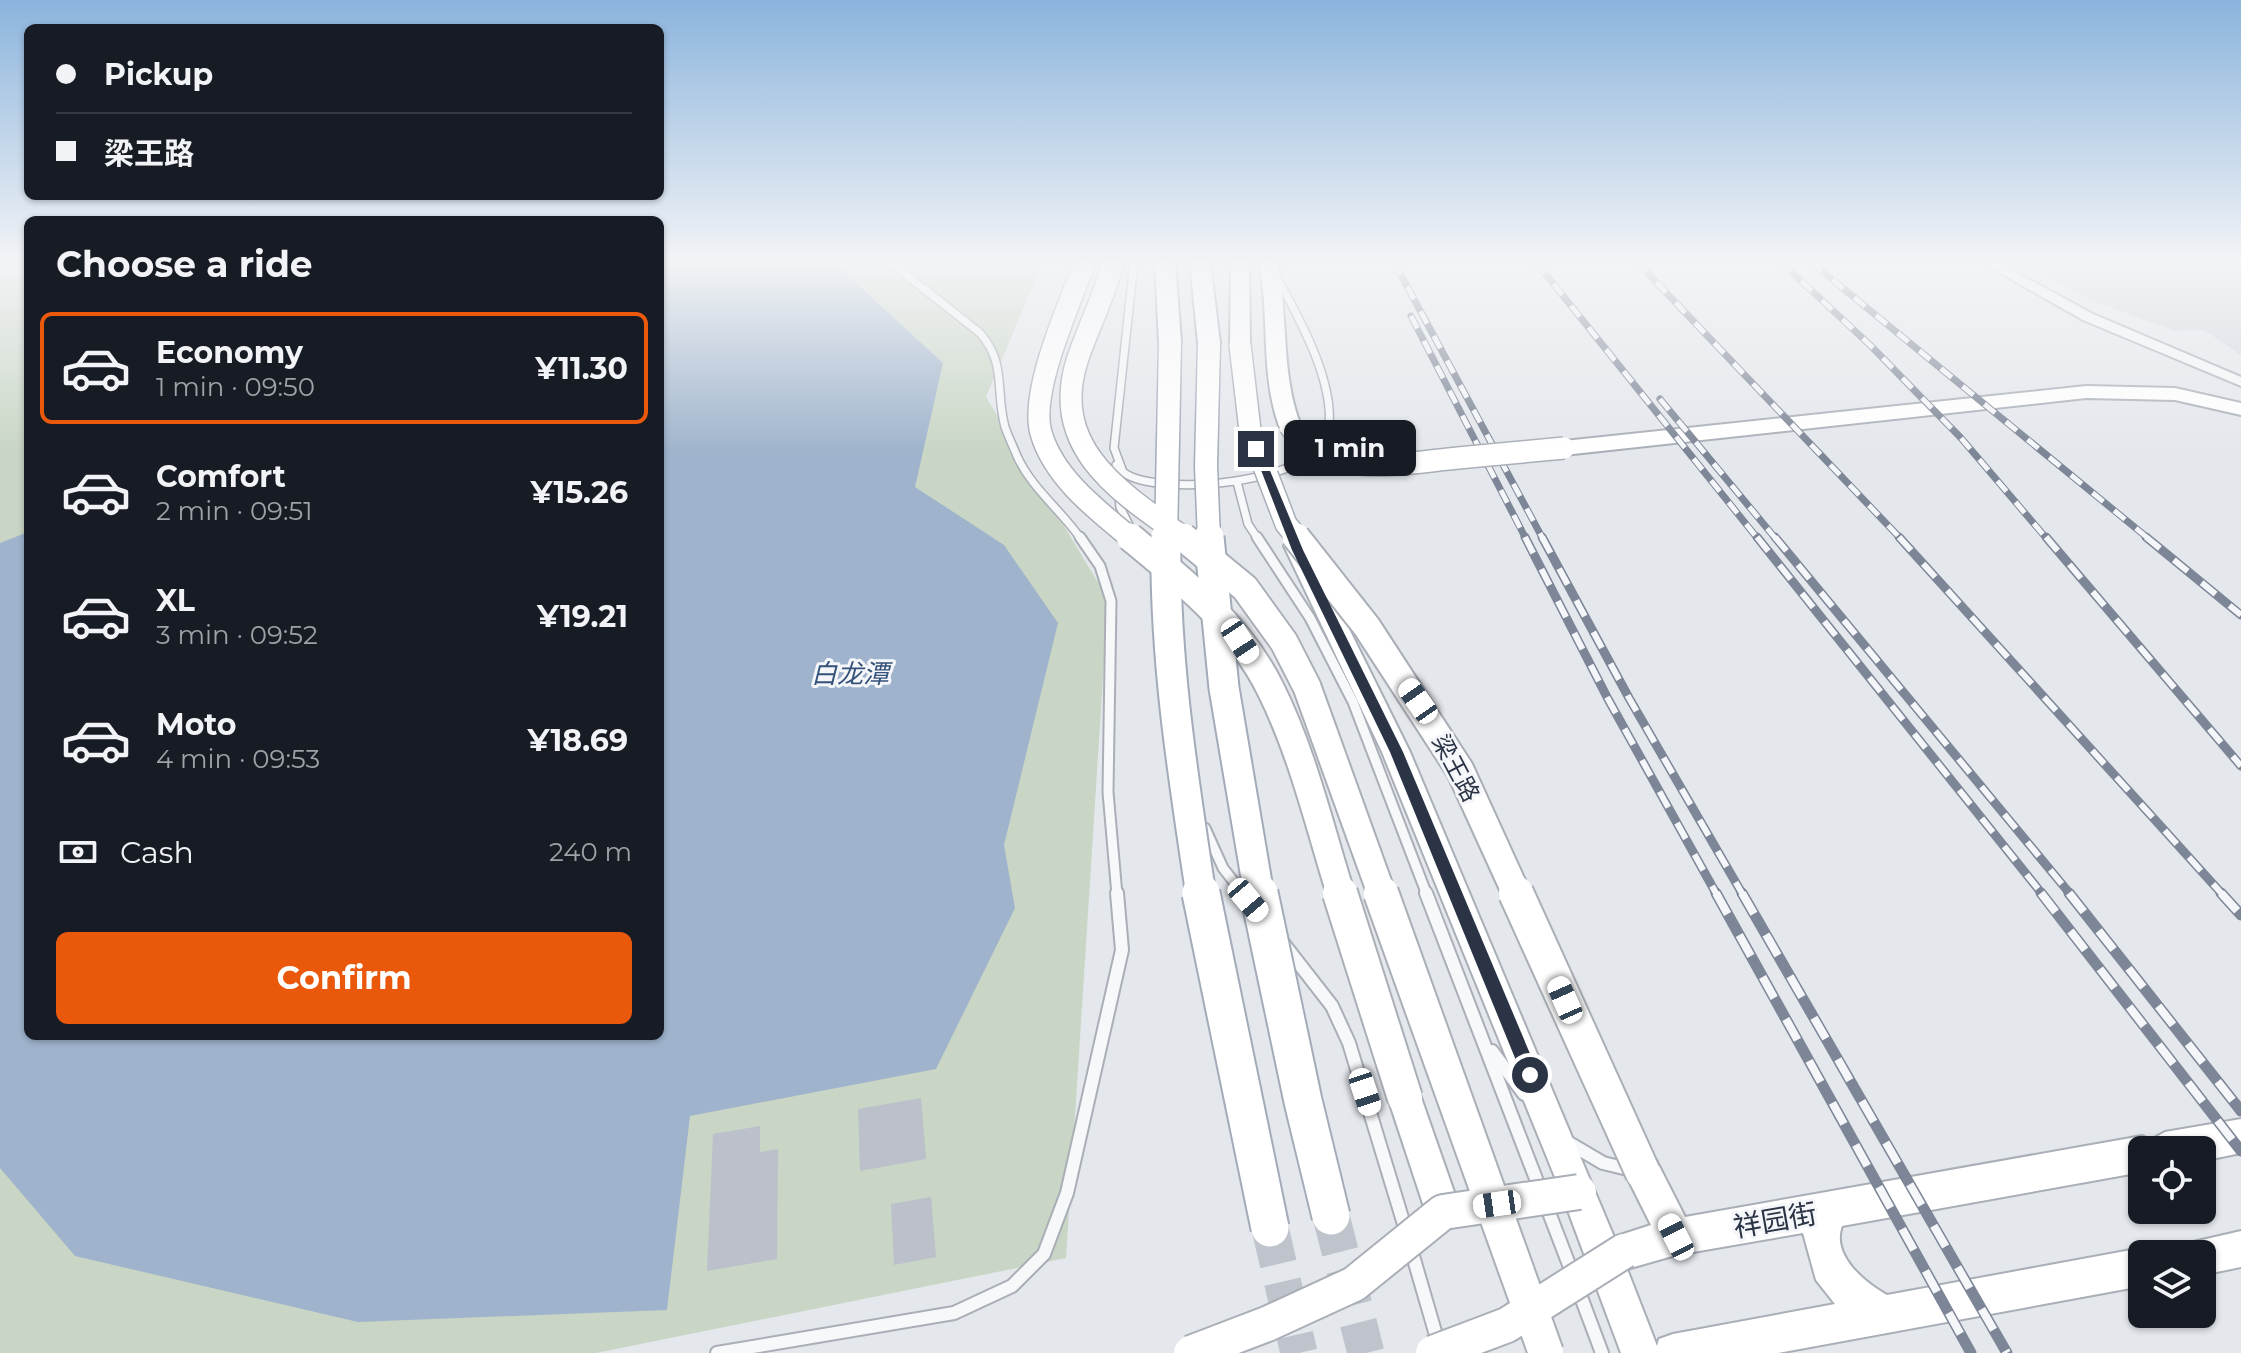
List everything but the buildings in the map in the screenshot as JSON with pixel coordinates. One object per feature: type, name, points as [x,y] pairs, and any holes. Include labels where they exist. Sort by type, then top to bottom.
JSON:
[{"type":"main road","points":[[1169,325],[1165,588],[1176,729],[1204,913],[1270,1228]]},
{"type":"main road","points":[[1207,325],[1207,505],[1216,613],[1234,753],[1267,935],[1316,1164],[1331,1216]]},
{"type":"street","points":[[1063,325],[1041,386],[1040,432],[1056,464],[1087,502],[1194,590],[1240,641],[1270,687],[1301,769],[1443,1212]]},
{"type":"street","points":[[1093,325],[1071,383],[1070,414],[1079,440],[1097,465],[1125,491],[1235,578],[1288,646],[1307,687],[1546,1353]]},
{"type":"street","name":"梁王路","points":[[1240,325],[1250,430],[1286,524],[1367,627],[1460,770],[1643,1173],[1676,1237]]},
{"type":"street","points":[[1277,325],[1281,398],[1290,426],[1304,444],[1354,464],[1377,466],[1564,448],[2086,392],[2175,394],[2241,409]]},
{"type":"street","points":[[2107,325],[2241,382]]},
{"type":"street","points":[[1286,524],[1396,752],[1579,1192],[1640,1353]]},
{"type":"street","points":[[2216,1141],[2241,1136]]},
{"type":"street","name":"祥园街","points":[[1433,1353],[1507,1325],[1624,1251],[1676,1237],[2128,1157]]},
{"type":"street","points":[[1191,1353],[1267,1324],[1354,1284],[1443,1212],[1579,1192]]},
{"type":"street","points":[[1829,1211],[1820,1235],[1829,1267],[1853,1297],[1886,1315]]},
{"type":"street","points":[[2216,1253],[2241,1249]]},
{"type":"street","points":[[1673,1353],[2128,1270]]},
{"type":"lane","points":[[717,1353],[954,1313],[1012,1286],[1044,1254],[1067,1193],[1122,950],[1108,792],[1111,601],[1100,566],[1076,532],[1039,492],[1019,460],[1005,426],[998,364],[992,347],[970,325]]},
{"type":"lane","points":[[1127,325],[1114,448],[1120,507],[1124,520],[1177,574],[1180,599]]},
{"type":"lane","points":[[1116,465],[1130,478],[1150,482],[1237,482],[1282,472],[1303,461],[1325,443],[1329,427],[1327,403],[1302,325]]},
{"type":"lane","points":[[1237,482],[1248,524],[1310,618],[1353,702],[1602,1353]]},
{"type":"lane","points":[[1187,695],[1199,803],[1207,838],[1223,868],[1306,971],[1338,1019],[1373,1116],[1441,1353]]},
{"type":"lane","points":[[1484,1040],[1536,1111],[1571,1144],[1603,1163],[1643,1173]]},
{"type":"shaded area","points":[[2158,325],[2241,325],[2241,355],[2204,330],[2174,331]]},
{"type":"green space","name":"白龙潭","points":[[0,325],[24,325],[24,1040],[664,1040],[664,325],[1016,325],[986,397],[1108,599],[1066,1258],[596,1353],[0,1353]]},
{"type":"water","name":"白龙潭","points":[[664,325],[902,325],[943,363],[915,487],[1004,545],[1058,623],[1004,845],[1015,908],[936,1069],[690,1116],[667,1310],[358,1322],[75,1256],[0,1168],[0,543],[24,534],[24,1040],[664,1040]]},
{"type":"tunnel","points":[[1331,1216],[1366,1353]]},
{"type":"tunnel","points":[[1270,1228],[1299,1353]]},
{"type":"railway","points":[[1416,325],[1526,539]]},
{"type":"railway","points":[[1428,325],[1543,539]]},
{"type":"railway","points":[[1587,325],[1758,539]]},
{"type":"railway","points":[[1697,325],[1901,539]]},
{"type":"railway","points":[[1849,325],[1961,438],[2047,539]]},
{"type":"railway","points":[[1888,325],[2149,539]]},
{"type":"railway","points":[[1660,399],[1776,539]]},
{"type":"railway","points":[[1525,537],[1608,699],[1717,895]]},
{"type":"railway","points":[[1542,537],[1629,698],[1743,895]]},
{"type":"railway","points":[[1757,537],[2043,895]]},
{"type":"railway","points":[[1775,537],[2071,895]]},
{"type":"railway","points":[[1899,537],[2223,895]]},
{"type":"railway","points":[[2046,537],[2241,766]]},
{"type":"railway","points":[[2146,537],[2241,615]]},
{"type":"railway","points":[[1716,893],[1971,1353]]},
{"type":"railway","points":[[1742,893],[2007,1353]]},
{"type":"railway","points":[[2041,893],[2241,1151]]},
{"type":"railway","points":[[2069,893],[2241,1111]]},
{"type":"railway","points":[[2221,893],[2241,915]]},
{"type":"route","points":[[1256,449],[1298,550],[1396,752],[1530,1075]]}]
